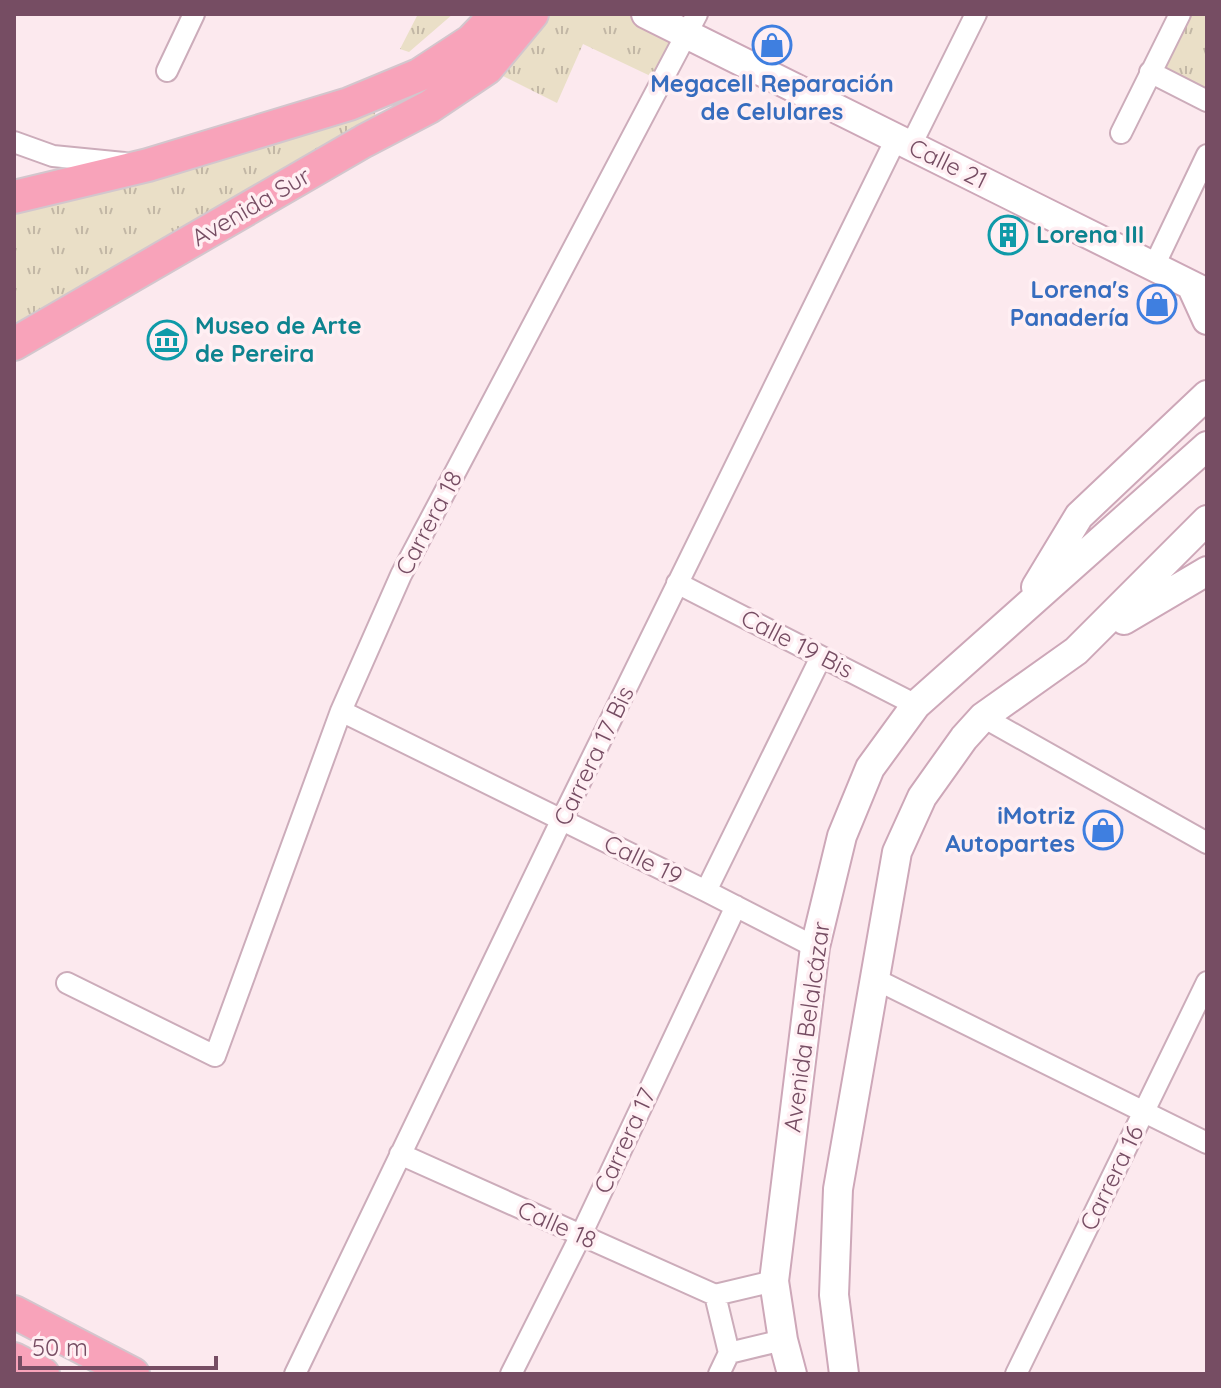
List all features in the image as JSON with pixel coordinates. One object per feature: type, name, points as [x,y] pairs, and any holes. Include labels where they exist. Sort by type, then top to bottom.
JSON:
[{"type":"main road","points":[[14,197],[148,165],[349,104],[419,75],[471,41],[497,14]]},
{"type":"main road","name":"Avenida Sur","points":[[14,344],[364,141],[429,107],[487,68],[532,14]]},
{"type":"main road","name":"Calle 21","points":[[646,14],[692,24],[904,142],[1199,289]]},
{"type":"main road","points":[[1199,289],[1207,320]]},
{"type":"main road","points":[[1020,613],[1079,516],[1207,395]]},
{"type":"main road","name":"Avenida Belalcázar","points":[[792,1374],[774,1281],[815,947],[842,836],[870,768],[916,705],[1207,446]]},
{"type":"main road","points":[[1076,651],[1207,520]]},
{"type":"main road","points":[[846,1373],[834,1295],[838,1189],[897,852],[922,797],[983,717],[1076,651],[1207,571]]},
{"type":"main road","points":[[14,1312],[133,1374]]},
{"type":"main road","points":[[14,1359],[43,1374]]},
{"type":"street","points":[[167,71],[194,14]]},
{"type":"street","name":"Carrera 17 Bis","points":[[295,1374],[677,583],[904,142],[976,14]]},
{"type":"street","points":[[1121,133],[1180,14]]},
{"type":"street","name":"Carrera 18","points":[[67,983],[215,1056],[341,711],[401,575],[692,24]]},
{"type":"street","points":[[1150,72],[1207,101]]},
{"type":"street","points":[[14,142],[53,156],[148,165]]},
{"type":"street","points":[[1154,266],[1207,155]]},
{"type":"street","name":"Calle 19 Bis","points":[[677,583],[916,705]]},
{"type":"street","points":[[706,891],[821,657]]},
{"type":"street","name":"Calle 19","points":[[341,711],[815,947]]},
{"type":"street","points":[[983,717],[1207,843]]},
{"type":"street","name":"Carrera 17","points":[[511,1374],[581,1235],[736,906]]},
{"type":"street","points":[[873,978],[1207,1143]]},
{"type":"street","name":"Carrera 16","points":[[1016,1374],[1207,982]]},
{"type":"street","name":"Calle 18","points":[[400,1154],[715,1295]]},
{"type":"street","points":[[719,1374],[729,1353],[715,1295],[774,1281]]},
{"type":"street","points":[[729,1353],[783,1340]]},
{"type":"green space","points":[[418,14],[453,14],[409,52],[400,49]]},
{"type":"green space","points":[[532,14],[697,14],[661,81],[583,44],[557,103],[487,68]]},
{"type":"green space","points":[[1180,14],[1207,14],[1207,101],[1150,72]]},
{"type":"green space","points":[[374,107],[376,120],[14,344],[14,197]]},
{"type":"place","name":"Megacell Reparación de Celulares","points":[[772,45]]},
{"type":"place","name":"Lorena III","points":[[1008,235]]},
{"type":"place","name":"Lorena's Panadería","points":[[1157,304]]},
{"type":"place","name":"Museo de Arte de Pereira","points":[[167,340]]},
{"type":"place","name":"iMotriz Autopartes","points":[[1103,830]]}]
